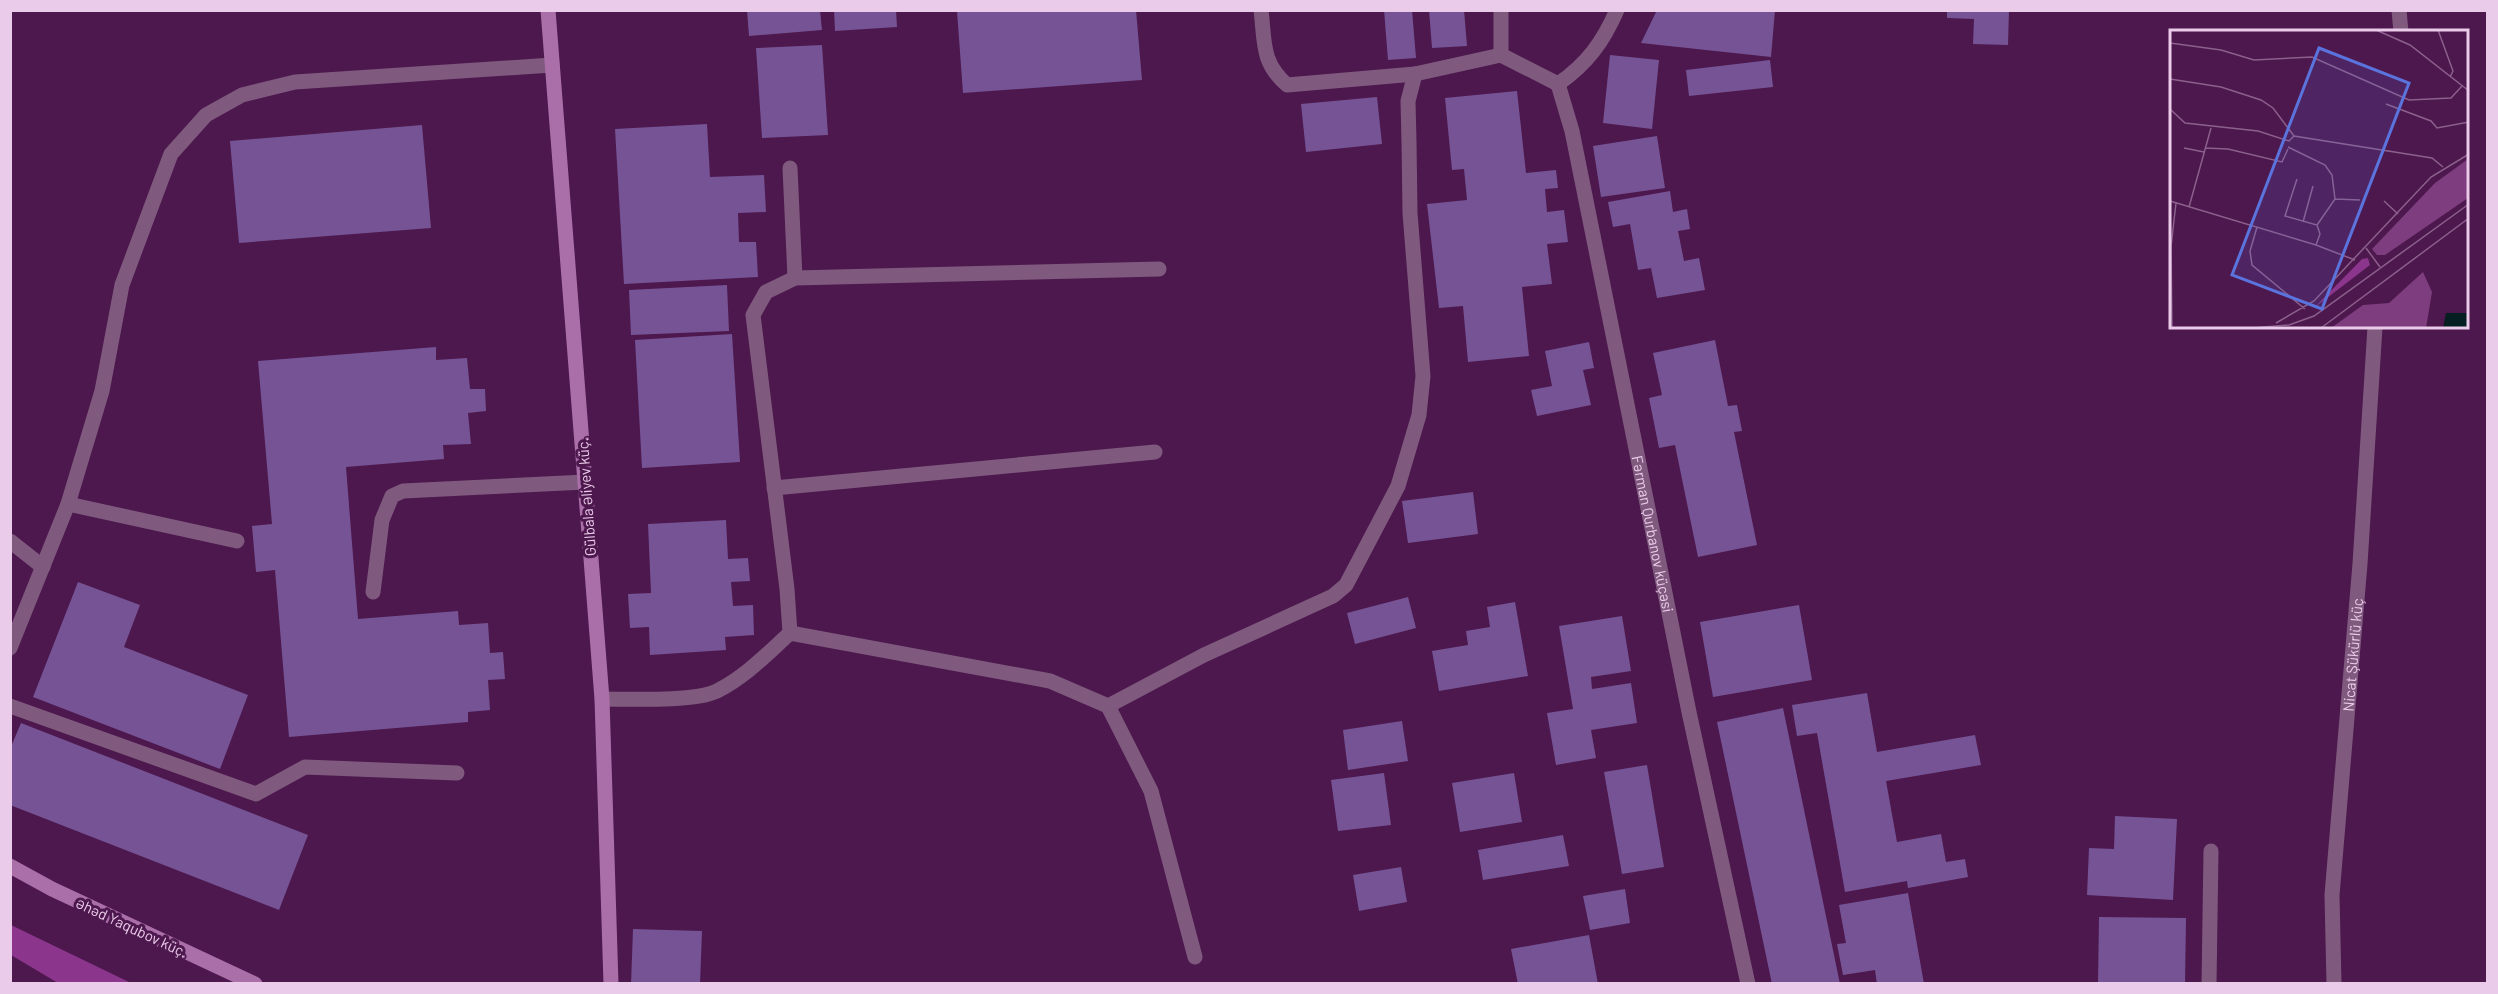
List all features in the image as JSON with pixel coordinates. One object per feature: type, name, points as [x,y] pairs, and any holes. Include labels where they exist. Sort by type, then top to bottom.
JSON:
[{"type":"street","name":"Gülbala Əliyev küç.","points":[[548,10],[602,699],[611,984]]},
{"type":"street","points":[[1262,10],[1268,63],[1287,85],[1414,74],[1501,55],[1558,84],[1578,70],[1605,36],[1617,10]]},
{"type":"street","points":[[1501,10],[1501,55]]},
{"type":"street","points":[[2399,10],[2401,30]]},
{"type":"street","points":[[10,648],[68,504],[102,391],[123,285],[171,154],[206,115],[242,95],[295,82],[552,65]]},
{"type":"street","points":[[1108,706],[1204,655],[1333,596],[1346,585],[1398,486],[1419,415],[1423,376],[1410,213],[1408,101],[1414,74]]},
{"type":"street","name":"Fərman Qurbanov küçəsi","points":[[1558,84],[1572,131],[1686,700],[1748,984]]},
{"type":"street","points":[[790,168],[795,278]]},
{"type":"street","points":[[790,633],[787,589],[753,315],[766,292],[795,278],[1159,268]]},
{"type":"street","name":"Nicat Şükürlü küç","points":[[2334,984],[2332,895],[2359,575],[2375,328]]},
{"type":"street","points":[[774,489],[1155,452]]},
{"type":"street","points":[[373,592],[382,520],[392,496],[403,491],[585,482]]},
{"type":"street","points":[[68,504],[237,541]]},
{"type":"street","points":[[10,541],[43,567]]},
{"type":"street","points":[[790,633],[1050,681],[1108,706],[1151,791],[1195,957]]},
{"type":"street","points":[[602,699],[650,699],[715,692],[746,673],[790,633]]},
{"type":"street","points":[[10,706],[255,794],[305,767],[457,773]]},
{"type":"street","points":[[2210,984],[2211,851]]},
{"type":"street","name":"Əhəd Yaqubov küç.","points":[[10,866],[52,889],[255,984]]},
{"type":"shaded area","points":[[11,925],[131,983],[58,983],[11,955]]},
{"type":"building","points":[[747,10],[820,10],[822,30],[749,36]]},
{"type":"building","points":[[834,10],[896,10],[897,27],[835,31]]},
{"type":"building","points":[[1136,10],[1142,80],[963,93],[957,11]]},
{"type":"building","points":[[1384,10],[1412,10],[1416,58],[1388,60]]},
{"type":"building","points":[[1429,10],[1464,10],[1467,46],[1432,48]]},
{"type":"building","points":[[1657,10],[1775,10],[1771,57],[1641,43]]},
{"type":"building","points":[[1947,10],[2009,10],[2008,45],[1973,44],[1974,19],[1947,18]]},
{"type":"building","points":[[822,45],[828,135],[762,138],[756,48]]},
{"type":"building","points":[[1610,55],[1659,60],[1652,129],[1603,123]]},
{"type":"building","points":[[1770,60],[1773,87],[1689,96],[1686,70]]},
{"type":"building","points":[[1517,91],[1526,173],[1556,170],[1558,188],[1545,189],[1547,212],[1564,210],[1568,242],[1547,244],[1552,284],[1522,287],[1529,356],[1468,362],[1463,306],[1439,308],[1427,204],[1467,200],[1464,169],[1452,170],[1445,98]]},
{"type":"building","points":[[1377,97],[1382,144],[1306,152],[1301,104]]},
{"type":"building","points":[[707,124],[710,177],[764,175],[766,212],[738,213],[739,242],[756,242],[758,277],[624,284],[615,129]]},
{"type":"building","points":[[422,125],[431,228],[239,243],[230,141]]},
{"type":"building","points":[[1657,136],[1665,188],[1601,197],[1593,146]]},
{"type":"building","points":[[1670,191],[1673,212],[1687,209],[1690,229],[1678,231],[1684,261],[1699,258],[1705,290],[1657,298],[1651,268],[1638,270],[1630,224],[1613,227],[1608,202]]},
{"type":"building","points":[[727,285],[729,331],[631,335],[629,290]]},
{"type":"building","points":[[732,334],[740,462],[642,468],[635,340]]},
{"type":"building","points":[[1715,340],[1728,406],[1737,405],[1742,431],[1734,432],[1757,545],[1698,557],[1675,445],[1659,448],[1649,398],[1662,395],[1653,353]]},
{"type":"building","points":[[1589,342],[1594,368],[1583,370],[1591,405],[1537,416],[1531,390],[1552,386],[1545,351]]},
{"type":"building","points":[[436,347],[436,360],[467,358],[470,389],[485,389],[486,411],[468,413],[471,444],[443,445],[444,459],[346,467],[358,619],[458,611],[459,625],[488,623],[490,653],[503,652],[505,679],[488,680],[490,710],[468,712],[468,722],[289,737],[275,570],[256,572],[252,526],[272,524],[258,361]]},
{"type":"building","points":[[1473,492],[1478,534],[1408,543],[1402,501]]},
{"type":"building","points":[[726,520],[728,559],[748,558],[750,581],[731,582],[733,606],[753,605],[754,635],[725,637],[726,650],[650,655],[649,627],[630,628],[628,594],[651,593],[648,524]]},
{"type":"building","points":[[78,582],[140,605],[124,647],[248,695],[220,769],[33,697]]},
{"type":"building","points":[[1408,597],[1416,628],[1355,644],[1347,613]]},
{"type":"building","points":[[1515,602],[1528,676],[1439,691],[1432,651],[1468,645],[1466,631],[1490,627],[1487,607]]},
{"type":"building","points":[[1799,605],[1812,680],[1713,697],[1700,622]]},
{"type":"building","points":[[1622,616],[1631,671],[1591,677],[1592,689],[1631,683],[1637,723],[1591,730],[1596,758],[1556,765],[1547,713],[1573,709],[1559,626]]},
{"type":"building","points":[[1867,693],[1877,752],[1975,735],[1981,765],[1886,781],[1897,842],[1941,834],[1946,862],[1965,859],[1968,877],[1908,888],[1907,881],[1845,892],[1817,733],[1797,736],[1792,705]]},
{"type":"building","points":[[1783,708],[1840,984],[1772,984],[1717,722]]},
{"type":"building","points":[[1402,721],[1408,761],[1348,770],[1343,730]]},
{"type":"building","points":[[21,723],[308,835],[279,910],[10,805],[10,749]]},
{"type":"building","points":[[1647,765],[1664,867],[1622,874],[1604,772]]},
{"type":"building","points":[[1384,773],[1391,825],[1338,831],[1331,780]]},
{"type":"building","points":[[1514,773],[1522,822],[1460,832],[1452,783]]},
{"type":"building","points":[[2115,816],[2177,819],[2173,900],[2087,895],[2089,848],[2114,849]]},
{"type":"building","points":[[1563,835],[1569,866],[1483,880],[1478,850]]},
{"type":"building","points":[[1401,867],[1407,902],[1359,911],[1353,875]]},
{"type":"building","points":[[1625,889],[1630,923],[1590,930],[1583,896]]},
{"type":"building","points":[[1908,893],[1924,984],[1877,984],[1875,970],[1843,975],[1837,944],[1846,943],[1839,905]]},
{"type":"building","points":[[2099,917],[2186,918],[2185,984],[2098,984]]},
{"type":"building","points":[[633,929],[702,931],[700,984],[631,984]]},
{"type":"building","points":[[1589,935],[1598,984],[1518,984],[1511,949]]}]
